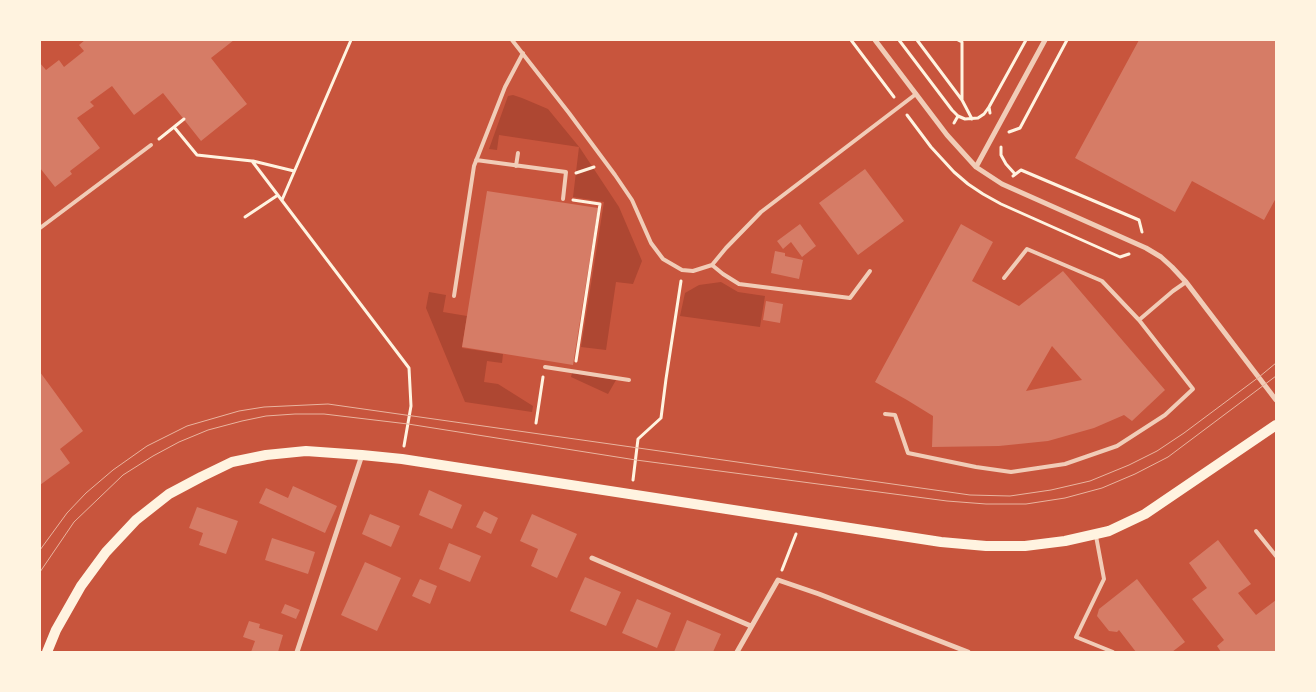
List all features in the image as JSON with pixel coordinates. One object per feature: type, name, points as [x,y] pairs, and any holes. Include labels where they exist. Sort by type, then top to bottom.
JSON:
[{"type":"main road","points":[[47,652],[56,630],[81,586],[106,552],[136,520],[169,494],[201,476],[232,462],[266,455],[306,451],[402,459],[922,539],[986,546],[1025,546],[1065,541],[1109,531],[1145,514],[1276,425]]},
{"type":"street","points":[[875,40],[946,135],[976,167],[1002,184],[1146,248],[1161,257],[1186,282],[1276,400]]},
{"type":"street","points":[[976,167],[1045,40]]},
{"type":"street","points":[[296,652],[362,455]]},
{"type":"street","points":[[592,558],[751,626]]},
{"type":"street","points":[[737,652],[778,580],[968,652]]},
{"type":"lane","points":[[512,40],[575,120],[632,200],[651,243],[663,259],[682,270],[693,271],[712,265],[761,212],[916,94]]},
{"type":"lane","points":[[454,296],[474,166],[506,87],[523,53]]},
{"type":"lane","points":[[40,228],[151,144]]},
{"type":"lane","points":[[516,166],[518,153]]},
{"type":"lane","points":[[476,160],[566,172],[563,199]]},
{"type":"lane","points":[[885,414],[895,415],[908,453],[1011,472],[1064,464],[1117,446],[1165,415],[1193,389],[1139,320],[1102,281],[1027,248],[1004,278]]},
{"type":"lane","points":[[712,265],[739,284],[850,298],[870,272]]},
{"type":"lane","points":[[1139,320],[1186,282]]},
{"type":"lane","points":[[545,367],[628,380]]},
{"type":"lane","points":[[1256,531],[1276,556]]},
{"type":"lane","points":[[1096,534],[1104,579],[1076,636],[1113,652]]},
{"type":"path","points":[[282,200],[351,40]]},
{"type":"path","points":[[851,40],[900,106]]},
{"type":"path","points":[[899,40],[952,110],[958,116],[965,119],[978,118],[990,107],[1026,40]]},
{"type":"path","points":[[917,40],[962,100],[972,119]]},
{"type":"path","points":[[958,40],[962,42],[962,100]]},
{"type":"path","points":[[990,107],[990,122],[1008,133],[1020,128],[1067,40]]},
{"type":"path","points":[[946,135],[958,116]]},
{"type":"path","points":[[151,144],[184,119]]},
{"type":"path","points":[[174,127],[197,155],[252,161],[294,171]]},
{"type":"path","points":[[1001,146],[1001,155],[1015,175]]},
{"type":"path","points":[[252,161],[409,368],[411,406],[402,459]]},
{"type":"path","points":[[565,176],[597,166]]},
{"type":"path","points":[[1002,184],[1021,170],[1139,220],[1146,248]]},
{"type":"path","points":[[245,218],[278,195]]},
{"type":"path","points":[[563,199],[600,204],[575,371]]},
{"type":"path","points":[[631,494],[638,439],[661,418],[682,270]]},
{"type":"path","points":[[536,424],[545,367]]},
{"type":"path","points":[[784,564],[792,543]]},
{"type":"shaded area","points":[[513,95],[548,109],[580,148],[619,207],[642,261],[633,284],[616,282],[606,350],[581,347],[604,202],[573,197],[579,147],[499,135],[497,150],[489,149],[508,96]]},
{"type":"shaded area","points":[[721,282],[738,292],[765,296],[760,327],[680,316],[685,293],[699,285]]},
{"type":"shaded area","points":[[429,292],[446,295],[443,312],[467,316],[462,348],[503,354],[502,363],[487,361],[484,382],[498,384],[533,406],[532,412],[465,402],[426,308]]},
{"type":"shaded area","points":[[572,373],[616,380],[608,394],[571,377]]},
{"type":"building","points":[[85,40],[234,40],[211,58],[247,104],[201,141],[163,93],[134,115],[112,86],[90,102],[94,106],[77,118],[100,148],[70,171],[72,174],[55,187],[40,168],[40,63],[46,70],[59,60],[64,67],[84,51],[79,45]]},
{"type":"building","points":[[1139,40],[1276,40],[1276,198],[1264,220],[1192,181],[1175,212],[1075,158]]},
{"type":"building","points":[[865,169],[904,221],[858,255],[819,203]]},
{"type":"building","points":[[487,191],[598,208],[573,365],[462,347]]},
{"type":"building","points":[[800,224],[816,246],[802,257],[791,242],[783,249],[777,241]]},
{"type":"building","points":[[961,224],[993,242],[972,281],[1019,306],[1063,271],[1165,390],[1132,421],[1124,415],[1094,428],[1048,441],[999,446],[932,447],[933,416],[875,382]],"holes":[[[1052,346],[1082,380],[1026,391]]]},
{"type":"building","points":[[775,251],[785,253],[785,256],[803,260],[799,279],[771,273]]},
{"type":"building","points":[[766,301],[783,304],[780,323],[763,320]]},
{"type":"building","points":[[40,372],[83,431],[60,449],[70,463],[40,485]]},
{"type":"building","points":[[293,486],[337,506],[325,533],[259,503],[266,488],[288,498]]},
{"type":"building","points":[[429,490],[462,505],[452,529],[419,515]]},
{"type":"building","points":[[197,507],[238,521],[226,554],[199,545],[203,533],[189,528]]},
{"type":"building","points":[[484,511],[498,518],[491,534],[476,527]]},
{"type":"building","points":[[370,514],[400,526],[391,547],[362,534]]},
{"type":"building","points":[[532,514],[577,534],[557,578],[531,566],[538,549],[520,541]]},
{"type":"building","points":[[272,538],[315,552],[308,574],[265,560]]},
{"type":"building","points":[[1218,540],[1251,584],[1238,593],[1256,615],[1276,600],[1276,652],[1221,652],[1217,646],[1224,640],[1192,599],[1207,588],[1189,563]]},
{"type":"building","points":[[449,543],[481,556],[470,582],[439,569]]},
{"type":"building","points":[[365,562],[401,578],[377,631],[341,615]]},
{"type":"building","points":[[585,577],[621,592],[606,626],[570,611]]},
{"type":"building","points":[[420,579],[437,586],[430,604],[412,596]]},
{"type":"building","points":[[1137,579],[1185,642],[1172,652],[1136,652],[1119,630],[1117,632],[1109,631],[1097,616],[1099,609]]},
{"type":"building","points":[[637,599],[671,613],[657,648],[622,633]]},
{"type":"building","points":[[285,604],[300,610],[296,619],[281,613]]},
{"type":"building","points":[[687,620],[721,634],[713,652],[674,652]]},
{"type":"building","points":[[249,621],[260,624],[259,628],[283,635],[278,652],[251,652],[255,641],[243,637]]},
{"type":"tram line","points":[[40,550],[67,513],[86,493],[113,470],[147,446],[187,426],[239,411],[264,407],[328,404],[970,495],[1010,496],[1051,490],[1090,481],[1129,465],[1157,451],[1184,433],[1276,363]]},
{"type":"tram line","points":[[40,572],[74,522],[123,475],[179,442],[208,430],[266,416],[324,414],[408,424],[636,460],[947,501],[986,504],[1026,504],[1065,498],[1102,488],[1135,474],[1168,457],[1276,376]]}]
